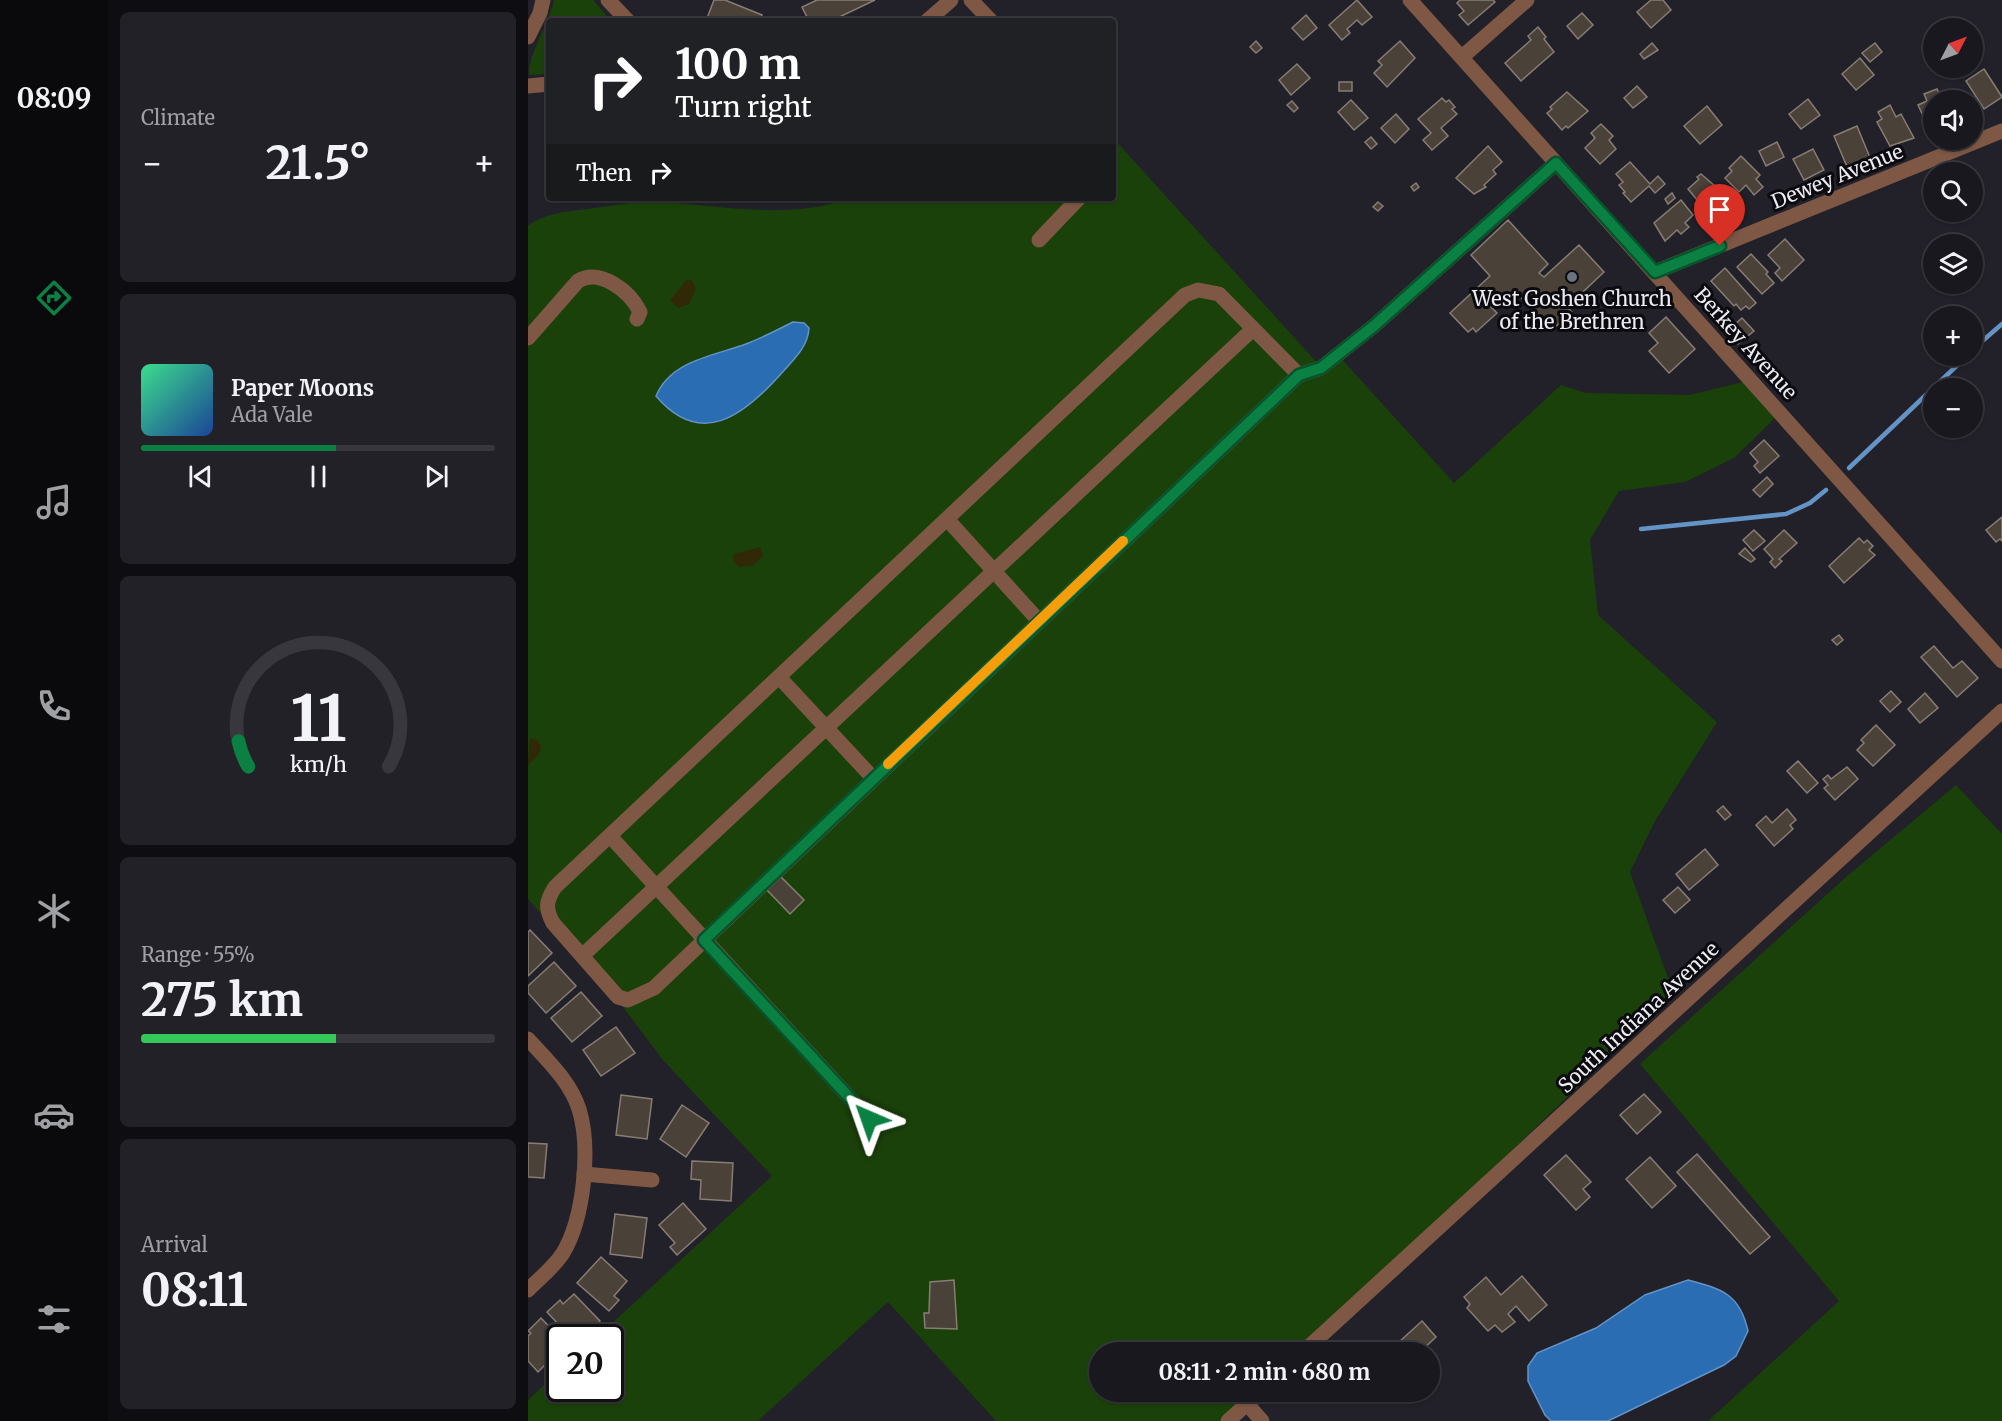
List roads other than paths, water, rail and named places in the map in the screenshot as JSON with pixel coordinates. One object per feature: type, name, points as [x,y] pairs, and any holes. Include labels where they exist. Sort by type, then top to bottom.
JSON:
[{"type":"street","points":[[528,38],[540,13],[543,0]]},
{"type":"street","points":[[608,0],[625,18]]},
{"type":"street","points":[[930,18],[951,0]]},
{"type":"street","points":[[971,0],[988,18]]},
{"type":"street","name":"Berkey Avenue","points":[[1410,0],[2002,661]]},
{"type":"street","points":[[1462,57],[1527,0]]},
{"type":"street","points":[[528,86],[546,84]]},
{"type":"street","name":"Dewey Avenue","points":[[1655,272],[2002,131]]},
{"type":"street","points":[[1299,375],[1219,294],[1198,290],[1185,295],[555,887],[547,902],[547,911],[553,923],[618,997],[628,1000],[654,988],[1299,375],[1321,368],[1375,325],[1556,163]]},
{"type":"street","points":[[1039,240],[1076,201]]},
{"type":"street","points":[[528,338],[578,280],[587,276],[598,276],[621,289],[636,303],[640,312],[637,319]]},
{"type":"street","points":[[582,956],[1253,329]]},
{"type":"street","points":[[947,519],[1039,621]]},
{"type":"street","points":[[779,677],[873,778]]},
{"type":"street","name":"South Indiana Avenue","points":[[1314,1342],[2002,711]]},
{"type":"street","points":[[610,836],[869,1119]]},
{"type":"street","points":[[528,1039],[559,1073],[579,1110],[584,1140],[584,1174],[572,1236],[550,1269],[528,1290]]},
{"type":"street","points":[[584,1174],[652,1180]]},
{"type":"street","points":[[1228,1421],[1248,1402]]},
{"type":"street","points":[[1246,1404],[1262,1421]]},
{"type":"water","points":[[793,322],[804,323],[809,328],[803,348],[766,390],[737,413],[706,423],[689,421],[673,412],[656,396],[672,374],[683,367],[707,356],[752,342]]},
{"type":"water","points":[[1688,1280],[1720,1290],[1728,1295],[1740,1309],[1748,1331],[1736,1356],[1724,1365],[1608,1421],[1551,1421],[1545,1415],[1528,1381],[1528,1366],[1537,1353],[1596,1328],[1645,1295]]},
{"type":"waterway","points":[[1983,340],[2002,324]]},
{"type":"waterway","points":[[1849,468],[1956,366]]},
{"type":"waterway","points":[[1641,529],[1786,514],[1810,503],[1826,490]]},
{"type":"place","name":"West Goshen Church of the Brethren","points":[[1572,277]]}]
